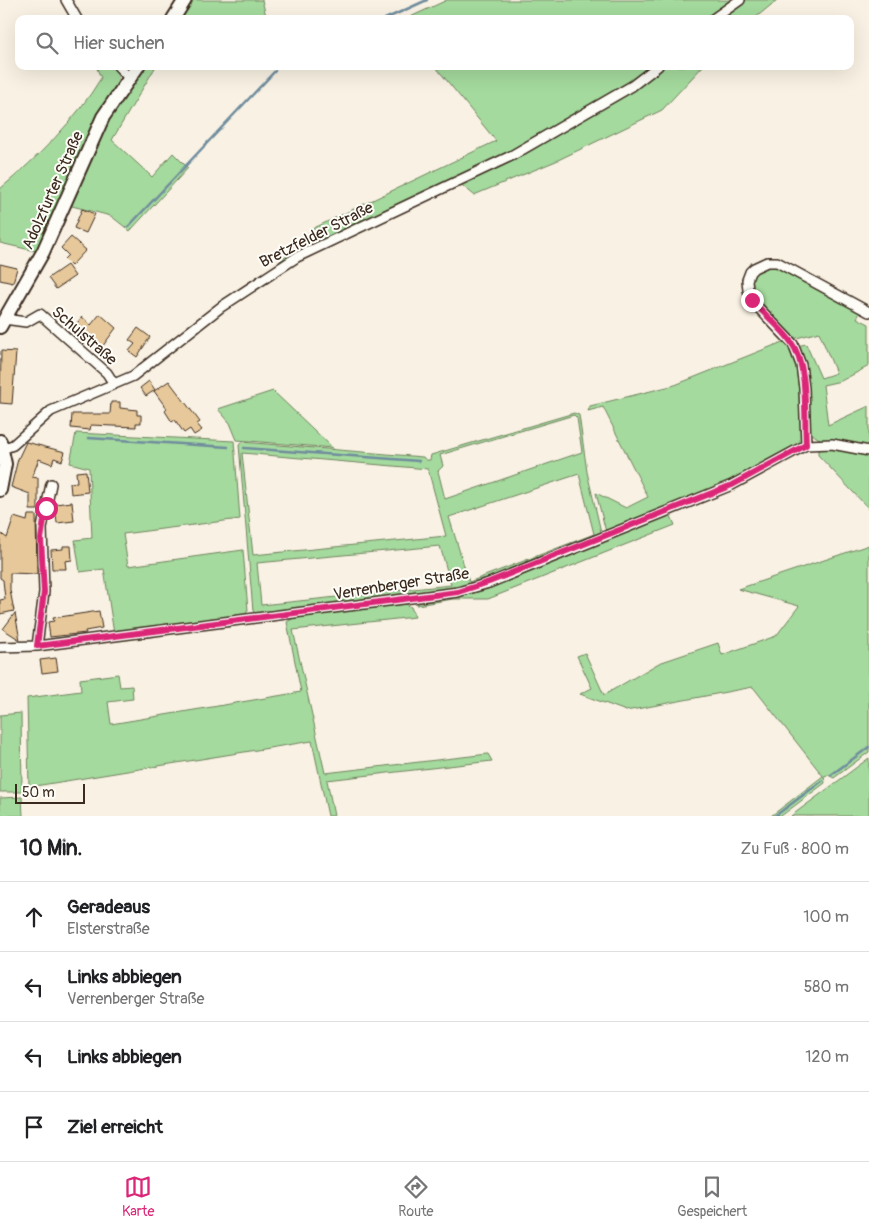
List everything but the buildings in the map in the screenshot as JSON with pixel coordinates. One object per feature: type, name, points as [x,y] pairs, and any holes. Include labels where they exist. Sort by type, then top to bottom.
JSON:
[{"type":"main road","points":[[176,15],[185,0]]},
{"type":"main road","name":"Adolzfurter Straße","points":[[2,323],[43,252],[103,117],[135,70]]},
{"type":"main road","points":[[0,490],[5,464],[1,445]]},
{"type":"street","points":[[66,0],[75,15]]},
{"type":"street","points":[[719,15],[740,0]]},
{"type":"street","points":[[122,70],[129,78]]},
{"type":"street","name":"Bretzfelder Straße","points":[[1,445],[13,445],[51,411],[133,376],[221,307],[297,257],[511,156],[632,86],[653,70]]},
{"type":"street","points":[[806,445],[801,365],[793,344],[752,300],[747,280],[750,272],[760,264],[777,262],[869,312]]},
{"type":"street","name":"Schulstraße","points":[[2,323],[26,322],[40,314],[108,373],[114,384]]},
{"type":"street","name":"Verrenberger Straße","points":[[0,647],[37,646],[458,592],[506,576],[732,485],[806,445],[832,444],[869,451]]},
{"type":"street","points":[[37,646],[44,592],[42,528],[51,484]]},
{"type":"green space","points":[[191,0],[262,0],[266,15],[182,15]]},
{"type":"green space","points":[[447,0],[777,0],[759,15],[415,15]]},
{"type":"green space","points":[[98,70],[116,70],[118,84],[39,252],[0,243],[0,189],[42,151],[68,124],[101,78]]},
{"type":"green space","points":[[140,70],[154,70],[112,140],[152,177],[173,153],[188,168],[130,231],[111,216],[68,205],[107,118]]},
{"type":"green space","points":[[438,70],[699,70],[662,110],[556,161],[474,195],[458,182],[263,278],[312,229],[496,141]]},
{"type":"green space","points":[[768,265],[778,267],[861,311],[857,318],[869,324],[869,366],[841,381],[823,385],[828,425],[869,406],[869,448],[821,440],[810,431],[797,346],[806,344],[821,378],[836,373],[819,332],[793,339],[754,294],[752,279],[755,271]]},
{"type":"green space","points":[[785,341],[799,368],[802,442],[796,448],[730,482],[606,532],[596,493],[626,508],[648,497],[603,407],[588,411],[590,406],[675,385]]},
{"type":"green space","points":[[273,391],[333,448],[237,440],[230,423],[218,409]]},
{"type":"green space","points":[[574,413],[579,415],[587,472],[601,532],[600,535],[487,581],[455,590],[256,614],[253,611],[239,445],[242,442],[423,457],[426,460],[430,460],[431,455]],"holes":[[[574,415],[577,418],[582,452],[445,499],[438,471],[443,466],[440,455]],[[242,453],[428,469],[446,536],[253,555]],[[579,474],[594,534],[469,582],[449,517]],[[440,546],[451,585],[261,605],[257,563]]]},
{"type":"green space","points":[[76,433],[234,441],[240,519],[123,534],[128,566],[243,550],[248,610],[244,616],[114,634],[104,569],[80,572],[75,540],[92,538],[89,468],[70,463]]},
{"type":"green space","points":[[831,447],[869,454],[869,509],[818,455],[818,448]]},
{"type":"green space","points":[[670,514],[675,525],[488,599],[453,599],[417,605],[419,602],[457,596]]},
{"type":"green space","points":[[869,545],[869,752],[834,778],[828,775],[824,776],[825,783],[781,816],[771,816],[823,776],[753,687],[626,711],[580,694],[592,688],[577,656],[585,653],[604,695],[659,663],[718,643],[722,655],[776,636],[799,606],[738,589]]},
{"type":"green space","points":[[406,604],[411,607],[415,617],[293,630],[325,773],[488,754],[492,761],[327,780],[334,816],[328,816],[312,741],[29,787],[27,698],[81,691],[80,679],[118,674],[120,687],[132,686],[133,699],[108,702],[111,724],[301,692],[287,622],[295,617]]},
{"type":"green space","points":[[21,713],[22,792],[0,792],[0,715]]},
{"type":"green space","points":[[869,758],[869,816],[791,816]]},
{"type":"green space","points":[[22,797],[23,816],[0,816],[0,798]]},
{"type":"waterway","points":[[394,15],[427,0]]},
{"type":"waterway","points":[[128,227],[275,71]]},
{"type":"waterway","points":[[88,438],[228,447]]},
{"type":"waterway","points":[[244,448],[419,461]]},
{"type":"waterway","points":[[831,775],[869,747]]},
{"type":"waterway","points":[[775,816],[822,781]]},
{"type":"route","points":[[46,508],[41,539],[44,592],[37,646],[410,600],[458,592],[489,582],[732,485],[806,445],[804,388],[801,365],[793,344],[752,300]]}]
